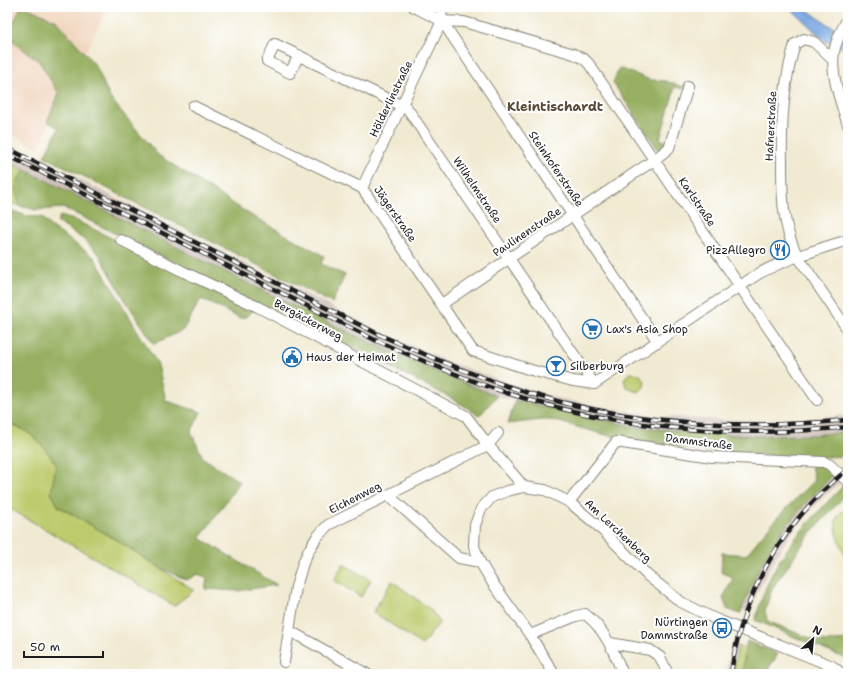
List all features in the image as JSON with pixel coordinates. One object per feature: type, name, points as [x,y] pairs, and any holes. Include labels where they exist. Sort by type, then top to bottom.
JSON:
[{"type":"street","points":[[414,7],[442,21]]},
{"type":"street","name":"Steinhoferstraße","points":[[441,7],[442,21],[658,342]]},
{"type":"street","points":[[848,18],[835,47],[833,60],[836,81],[848,125]]},
{"type":"street","name":"Karlstraße","points":[[442,21],[464,22],[574,54],[584,59],[589,64],[817,400]]},
{"type":"street","name":"Hölderlinstraße","points":[[362,188],[442,21]]},
{"type":"street","name":"Hafnerstraße","points":[[833,60],[814,42],[804,39],[795,44],[789,64],[783,101],[782,190],[786,226],[791,244],[848,330]]},
{"type":"street","name":"Wilhelmstraße","points":[[298,56],[407,108],[594,384]]},
{"type":"street","name":"Paulinenstraße","points":[[442,304],[654,160],[669,148],[688,86]]},
{"type":"street","name":"Jägerstraße","points":[[192,106],[362,188],[473,351],[573,382],[594,384]]},
{"type":"street","name":"Bergäckerweg","points":[[121,240],[258,307],[466,416],[488,445],[524,487]]},
{"type":"street","points":[[594,384],[758,274],[797,255],[848,240]]},
{"type":"street","name":"Eichenweg","points":[[284,662],[296,587],[303,564],[309,550],[328,525],[488,445],[498,433]]},
{"type":"street","name":"Dammstraße","points":[[569,502],[616,442],[712,457],[824,462],[830,465],[848,482]]},
{"type":"street","name":"Am Lerchenberg","points":[[554,674],[530,635],[492,582],[480,562],[474,546],[475,525],[481,509],[492,497],[507,490],[524,487],[545,490],[569,502],[597,525],[648,576],[681,602],[713,618],[832,666],[842,674]]},
{"type":"street","points":[[388,495],[459,558],[480,562]]},
{"type":"street","points":[[530,635],[576,616],[585,614],[591,619],[610,643],[622,674]]},
{"type":"street","points":[[290,631],[367,674]]},
{"type":"street","points":[[610,643],[650,650],[660,657],[668,674]]},
{"type":"shaded area","points":[[7,7],[108,7],[38,148],[7,132]]},
{"type":"shaded area","points":[[7,143],[391,337],[446,361],[503,381],[554,397],[611,409],[659,416],[716,420],[777,421],[848,415],[848,432],[814,435],[759,436],[713,434],[635,427],[497,396],[442,375],[369,342],[235,277],[7,161]]},
{"type":"shaded area","points":[[829,480],[842,480],[819,501],[798,524],[782,547],[758,590],[750,613],[743,610],[761,565],[781,533],[814,494]]},
{"type":"shaded area","points":[[733,643],[739,645],[733,674],[725,674]]},
{"type":"green space","points":[[21,7],[26,7],[57,21],[96,66],[110,98],[158,155],[254,217],[324,256],[321,264],[345,275],[332,303],[44,156],[59,128],[47,121],[59,94],[39,61],[13,42],[10,29]]},
{"type":"green space","points":[[619,68],[651,80],[666,81],[683,87],[683,89],[675,87],[660,139],[667,142],[659,151],[613,83]]},
{"type":"green space","points":[[7,161],[25,170],[18,179],[16,186],[20,206],[7,202]]},
{"type":"green space","points":[[25,170],[258,289],[376,345],[497,396],[479,416],[449,397],[299,321],[245,298],[64,208],[36,210],[20,206],[16,186],[18,179]]},
{"type":"green space","points":[[7,209],[27,216],[42,217],[50,226],[94,257],[158,365],[166,401],[201,412],[191,432],[203,458],[240,482],[200,538],[277,585],[238,591],[205,589],[207,579],[198,574],[187,580],[157,566],[120,542],[58,506],[51,493],[56,464],[41,444],[29,433],[23,429],[7,424]]},
{"type":"green space","points":[[60,216],[77,221],[254,309],[248,316],[240,318],[201,299],[183,330],[154,344],[124,298],[99,254],[83,239],[57,222]]},
{"type":"green space","points":[[629,373],[639,374],[645,381],[644,387],[639,392],[627,387],[624,379]]},
{"type":"green space","points":[[515,400],[635,427],[713,434],[759,436],[814,435],[848,432],[848,456],[776,456],[704,451],[617,438],[552,420],[508,424]]},
{"type":"green space","points":[[7,424],[15,426],[30,434],[41,444],[56,464],[55,477],[58,506],[120,542],[194,590],[174,606],[7,507]]},
{"type":"green space","points":[[811,465],[826,466],[834,474],[784,528],[761,565],[740,614],[727,609],[723,598],[733,578],[721,572],[722,553],[746,555],[774,521],[814,480]]},
{"type":"green space","points":[[844,485],[848,489],[848,492],[809,535],[772,589],[765,610],[767,621],[820,642],[848,640],[848,658],[839,656],[755,620],[767,584],[785,552],[801,532]]},
{"type":"green space","points":[[848,507],[848,560],[843,551],[837,533],[836,522],[839,515]]},
{"type":"green space","points":[[343,564],[371,580],[361,597],[334,580]]},
{"type":"green space","points":[[392,581],[431,610],[440,622],[422,645],[373,612]]},
{"type":"green space","points":[[747,641],[778,654],[765,674],[743,674]]},
{"type":"green space","points":[[738,646],[745,649],[743,674],[733,674]]},
{"type":"water","points":[[789,7],[803,7],[827,24],[848,35],[848,50],[825,41]]},
{"type":"railway","points":[[7,148],[380,335],[488,380],[546,398],[588,408],[631,416],[674,421],[760,425],[848,420]]},
{"type":"railway","points":[[7,155],[377,341],[488,387],[546,405],[589,415],[674,428],[761,432],[848,427]]},
{"type":"railway","points":[[731,674],[736,644],[745,615],[756,587],[770,560],[786,535],[805,511],[825,489],[848,469]]},
{"type":"place","name":"PizzAllegro","points":[[780,250]]},
{"type":"place","name":"Lax's Asia Shop","points":[[592,329]]},
{"type":"place","name":"Haus der Heimat","points":[[292,357]]},
{"type":"place","name":"Silberburg","points":[[556,366]]},
{"type":"place","name":"Nürtingen Dammstraße","points":[[722,628]]},
{"type":"district","name":"Kleintischardt","points":[[555,106]]}]
